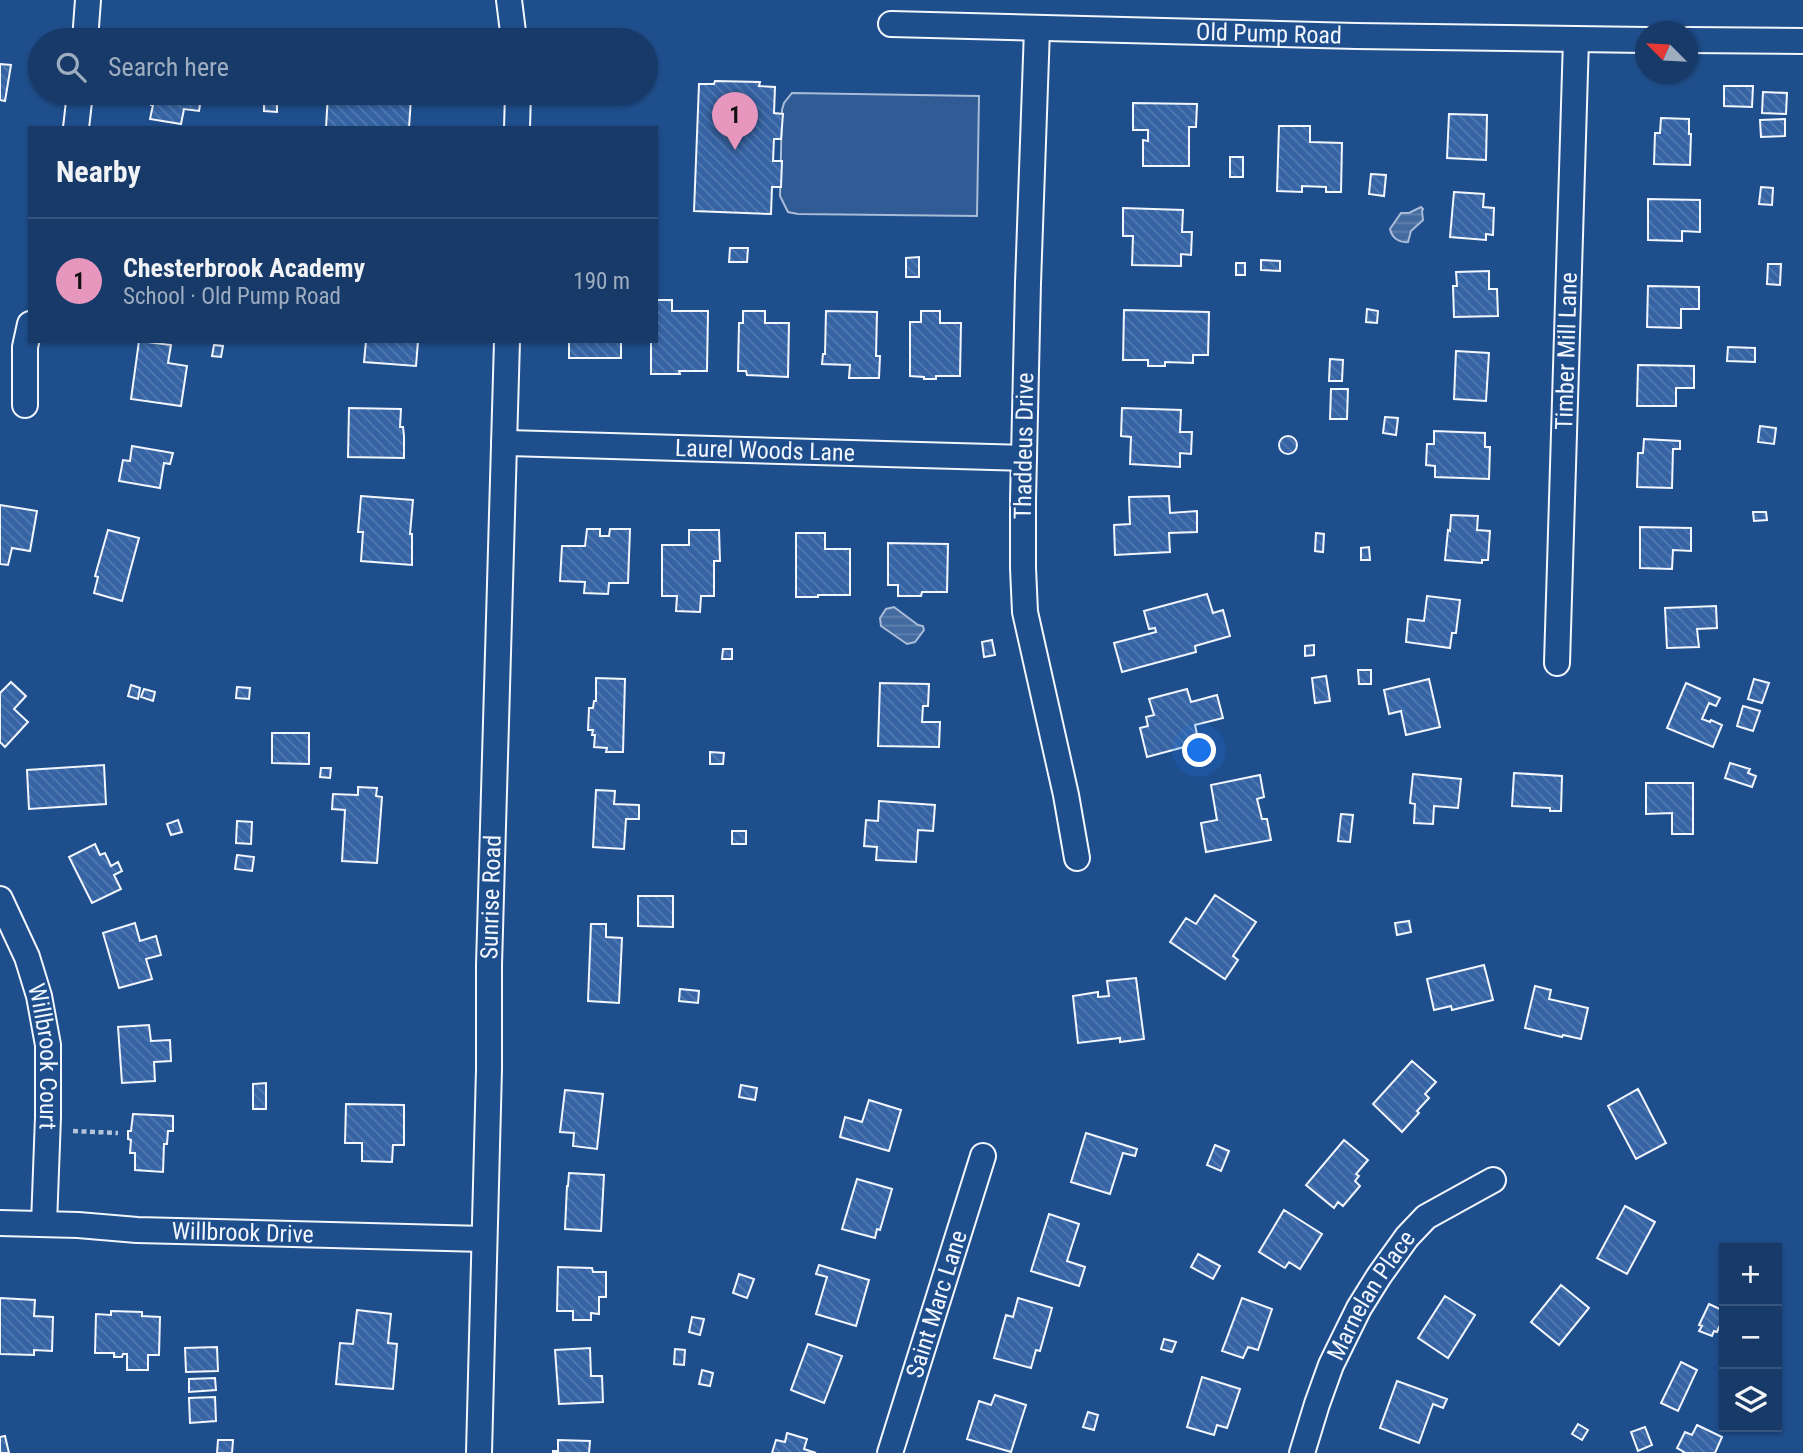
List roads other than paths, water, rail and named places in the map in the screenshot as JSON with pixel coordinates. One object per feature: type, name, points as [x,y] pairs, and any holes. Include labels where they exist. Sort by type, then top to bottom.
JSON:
[{"type":"street","points":[[86,28],[88,0]]},
{"type":"street","points":[[509,0],[512,28]]},
{"type":"street","name":"Old Pump Road","points":[[891,24],[1343,36],[1635,40]]},
{"type":"street","name":"Thaddeus Drive","points":[[1037,29],[1023,558],[1026,612],[1077,858]]},
{"type":"street","name":"Timber Mill Lane","points":[[1557,663],[1576,40]]},
{"type":"street","points":[[1698,40],[1803,41]]},
{"type":"street","points":[[76,126],[79,105]]},
{"type":"street","points":[[517,126],[518,105]]},
{"type":"street","points":[[24,405],[25,347],[28,333]]},
{"type":"street","name":"Sunrise Road","points":[[479,1453],[489,1069],[489,965],[507,343]]},
{"type":"street","name":"Laurel Woods Lane","points":[[504,443],[1024,458]]},
{"type":"street","name":"Willbrook Court","points":[[0,899],[27,957],[39,996],[48,1045],[44,1224]]},
{"type":"street","name":"Saint Marc Lane","points":[[890,1453],[983,1156]]},
{"type":"street","name":"Marnelan Place","points":[[1302,1453],[1331,1365],[1359,1308],[1379,1276],[1407,1237],[1426,1217],[1493,1180]]},
{"type":"street","name":"Willbrook Drive","points":[[0,1223],[137,1230],[485,1239]]},
{"type":"place","name":"Chesterbrook Academy","points":[[735,150]]}]
